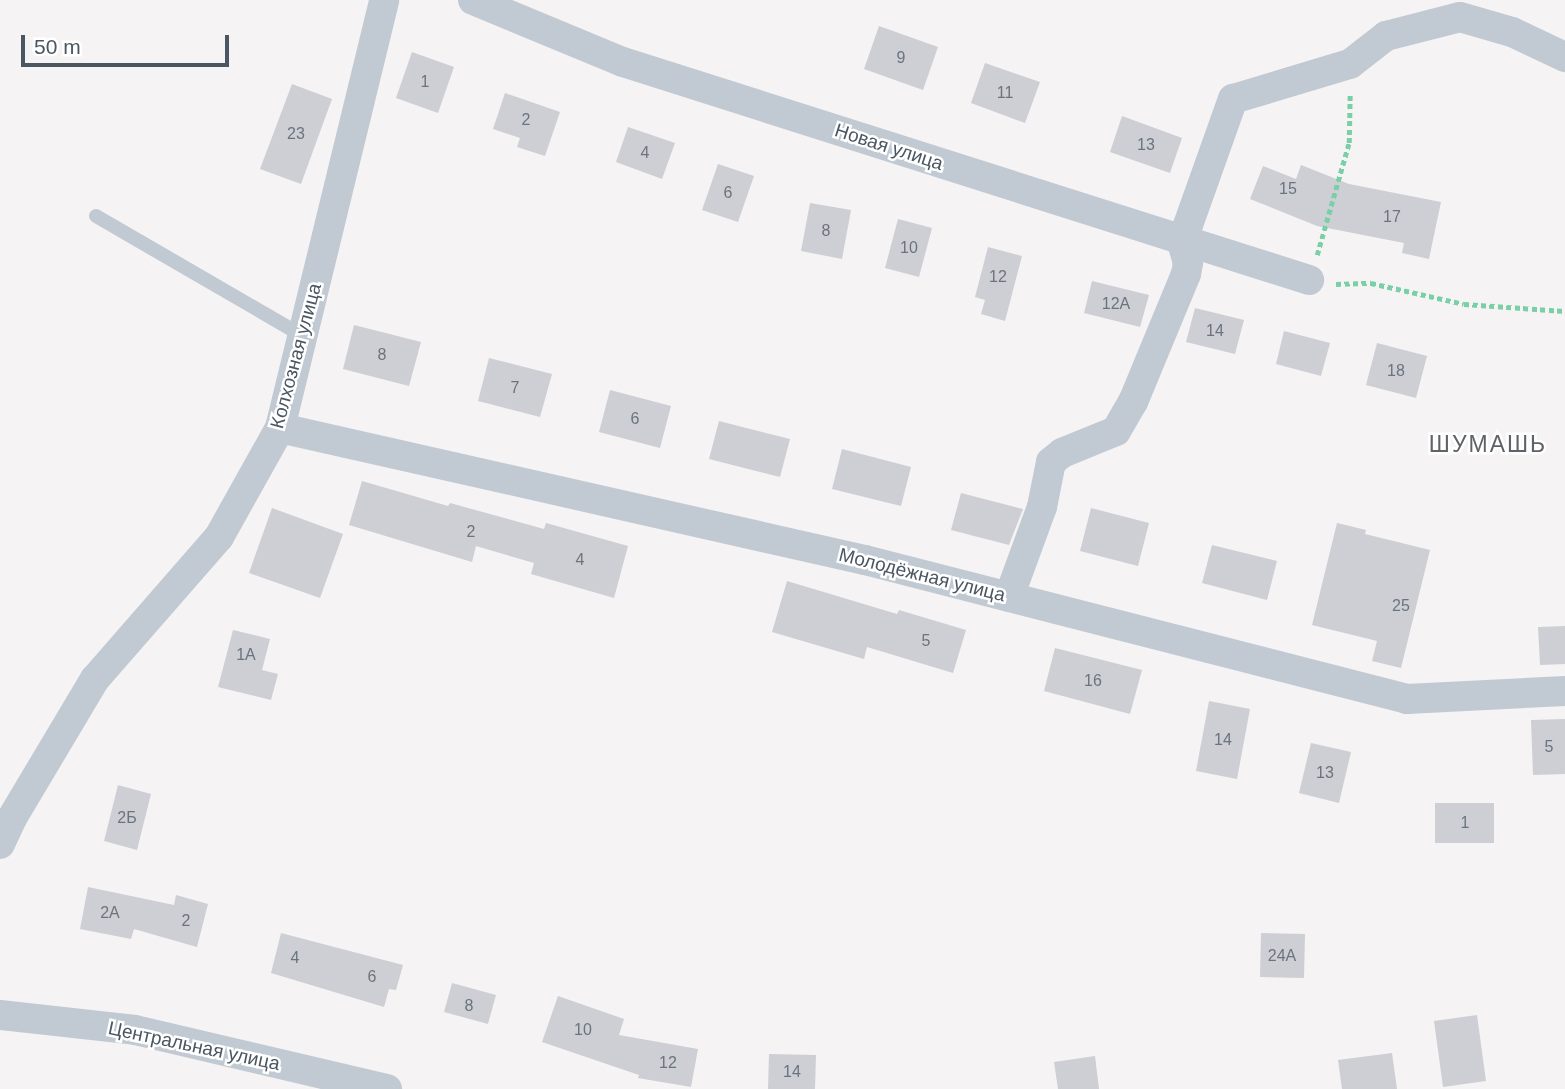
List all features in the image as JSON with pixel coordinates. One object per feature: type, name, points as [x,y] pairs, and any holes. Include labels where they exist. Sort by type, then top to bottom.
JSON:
[{"type":"street","name":"Колхозная улица","points":[[0,844],[12,818],[95,679],[219,537],[280,428],[384,0]]},
{"type":"street","name":"Новая улица","points":[[473,0],[622,62],[1309,281]]},
{"type":"street","points":[[1009,597],[1042,508],[1055,457],[1116,431],[1133,402],[1186,274],[1188,263],[1182,242],[1233,99],[1350,64],[1386,36],[1460,17],[1512,32],[1565,57]]},
{"type":"street","name":"Молодёжная улица","points":[[280,428],[865,560],[1407,699],[1565,691]]},
{"type":"street","name":"Центральная улица","points":[[0,1015],[135,1030],[387,1089]]},
{"type":"lane","points":[[96,216],[303,336]]},
{"type":"path","points":[[1350,64],[1349,143],[1309,281],[1356,285],[1371,283],[1464,304],[1565,312]]},
{"type":"building","points":[[879,26],[938,47],[923,90],[864,69]]},
{"type":"building","points":[[412,52],[454,67],[438,113],[396,98]]},
{"type":"building","points":[[985,63],[1040,82],[1025,123],[971,103]]},
{"type":"building","points":[[292,84],[332,99],[301,184],[260,169]]},
{"type":"building","points":[[505,93],[560,112],[545,156],[517,147],[520,138],[493,129]]},
{"type":"building","points":[[1122,116],[1182,138],[1170,173],[1110,152]]},
{"type":"building","points":[[628,127],[675,143],[662,179],[616,162]]},
{"type":"building","points":[[718,164],[754,176],[738,222],[702,210]]},
{"type":"building","points":[[1301,165],[1349,184],[1441,202],[1429,259],[1402,253],[1404,243],[1317,226],[1250,199],[1263,166],[1296,179]]},
{"type":"building","points":[[810,203],[851,210],[842,259],[801,251]]},
{"type":"building","points":[[898,219],[932,228],[919,277],[885,268]]},
{"type":"building","points":[[988,247],[1022,256],[1005,321],[981,314],[985,300],[975,297]]},
{"type":"building","points":[[1092,281],[1149,295],[1140,327],[1084,313]]},
{"type":"building","points":[[1195,308],[1244,320],[1235,354],[1186,342]]},
{"type":"building","points":[[354,325],[421,342],[409,386],[343,369]]},
{"type":"building","points":[[1284,331],[1330,343],[1321,376],[1276,364]]},
{"type":"building","points":[[1377,343],[1427,356],[1416,398],[1366,385]]},
{"type":"building","points":[[489,358],[552,374],[540,417],[478,401]]},
{"type":"building","points":[[610,390],[671,406],[660,448],[599,432]]},
{"type":"building","points":[[719,421],[790,439],[780,477],[709,459]]},
{"type":"building","points":[[842,449],[911,467],[901,506],[832,489]]},
{"type":"building","points":[[362,481],[448,506],[450,503],[544,529],[546,523],[628,546],[614,598],[531,574],[534,563],[476,546],[472,562],[349,525]]},
{"type":"building","points":[[961,493],[1023,509],[1009,545],[951,530]]},
{"type":"building","points":[[272,508],[343,534],[320,598],[249,573]]},
{"type":"building","points":[[1091,508],[1149,523],[1138,566],[1080,551]]},
{"type":"building","points":[[1337,523],[1366,530],[1365,534],[1430,550],[1401,668],[1372,661],[1377,641],[1312,625]]},
{"type":"building","points":[[1212,545],[1277,561],[1267,600],[1202,583]]},
{"type":"building","points":[[787,581],[897,614],[899,610],[966,630],[953,673],[867,647],[864,659],[772,632]]},
{"type":"building","points":[[1565,626],[1565,664],[1540,665],[1538,627]]},
{"type":"building","points":[[233,630],[270,639],[262,670],[278,674],[271,700],[218,687]]},
{"type":"building","points":[[1055,648],[1142,670],[1130,714],[1044,691]]},
{"type":"building","points":[[1209,701],[1250,709],[1237,779],[1196,771]]},
{"type":"building","points":[[1565,719],[1565,774],[1533,775],[1531,720]]},
{"type":"building","points":[[1311,743],[1351,752],[1339,803],[1299,793]]},
{"type":"building","points":[[118,785],[151,794],[137,850],[104,841]]},
{"type":"building","points":[[1435,803],[1494,803],[1494,843],[1435,843]]},
{"type":"building","points":[[88,887],[174,905],[176,895],[208,904],[197,947],[134,929],[131,939],[80,929]]},
{"type":"building","points":[[281,933],[403,965],[396,990],[389,989],[384,1007],[271,973]]},
{"type":"building","points":[[1261,933],[1305,934],[1304,978],[1260,977]]},
{"type":"building","points":[[452,983],[496,995],[488,1024],[444,1012]]},
{"type":"building","points":[[558,996],[624,1019],[619,1035],[698,1049],[691,1087],[638,1078],[639,1075],[542,1042]]},
{"type":"building","points":[[1477,1015],[1486,1081],[1443,1087],[1434,1021]]},
{"type":"building","points":[[1392,1053],[1397,1089],[1342,1089],[1338,1060]]},
{"type":"building","points":[[769,1054],[816,1055],[815,1089],[768,1089]]},
{"type":"building","points":[[1095,1056],[1099,1089],[1058,1089],[1054,1062]]},
{"type":"district","name":"ШУМАШЬ","points":[[1488,444]]}]
